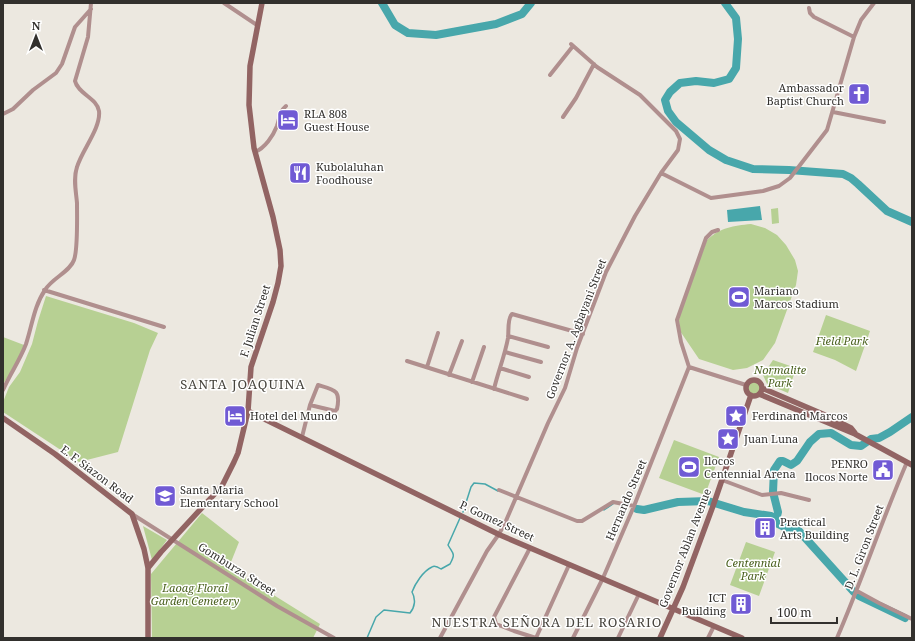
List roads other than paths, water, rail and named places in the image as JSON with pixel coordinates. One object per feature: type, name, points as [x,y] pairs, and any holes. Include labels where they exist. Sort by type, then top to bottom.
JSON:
[{"type":"main road","name":"F. Julian Street","points":[[148,568],[227,478],[238,453],[248,411],[251,367],[274,302],[281,266],[280,250],[251,133],[249,98],[250,66],[262,3]]},
{"type":"main road","points":[[759,394],[762,388],[761,383],[755,380],[750,380],[746,385],[747,392],[751,396],[759,394],[856,434],[910,464]]},
{"type":"main road","points":[[762,388],[825,415],[851,428],[856,434]]},
{"type":"main road","name":"Governor Ablan Avenue","points":[[660,638],[683,587],[751,396]]},
{"type":"main road","name":"P. Gomez Street","points":[[248,411],[499,534],[742,638]]},
{"type":"main road","name":"E. F. Siazon Road","points":[[3,418],[55,454],[132,514],[144,550],[148,568],[148,638]]},
{"type":"street","points":[[3,390],[18,364],[26,345],[44,290],[74,262],[76,253],[77,204],[75,184],[77,168],[96,126],[98,116],[97,107],[79,89],[75,81],[88,37],[91,3]]},
{"type":"street","points":[[224,3],[258,25]]},
{"type":"street","points":[[661,173],[711,198],[770,190],[780,186],[795,173],[827,130],[834,112],[854,37],[861,20],[874,3]]},
{"type":"street","points":[[809,8],[810,13],[814,17],[854,37]]},
{"type":"street","points":[[3,114],[13,109],[33,90],[56,73],[62,64],[75,27],[91,9]]},
{"type":"street","name":"Governor A. Agbayani Street","points":[[440,638],[487,551],[499,534],[516,497],[565,388],[582,334],[606,272],[635,216],[661,173],[678,150],[680,143],[679,135],[640,95],[594,64],[572,45],[550,75]]},
{"type":"street","points":[[563,117],[576,98],[594,64]]},
{"type":"street","points":[[255,152],[262,149],[271,137],[276,127],[281,110],[286,106]]},
{"type":"street","points":[[834,112],[884,122]]},
{"type":"street","points":[[718,230],[712,232],[706,238],[677,320],[681,342],[689,367],[746,385]]},
{"type":"street","points":[[44,290],[164,328]]},
{"type":"street","points":[[494,389],[505,352],[509,318],[512,314],[582,334]]},
{"type":"street","points":[[427,367],[438,333]]},
{"type":"street","points":[[508,336],[548,347]]},
{"type":"street","points":[[449,374],[462,341]]},
{"type":"street","points":[[472,382],[484,346]]},
{"type":"street","points":[[505,352],[541,362]]},
{"type":"street","points":[[407,361],[528,399]]},
{"type":"street","name":"Hernando Street","points":[[573,638],[603,578],[634,506],[689,367]]},
{"type":"street","points":[[500,368],[529,377]]},
{"type":"street","points":[[302,437],[310,405],[318,385],[332,389],[336,392],[339,398],[338,409],[335,411],[310,405]]},
{"type":"street","name":"D. L. Giron Street","points":[[837,638],[857,591],[897,485],[910,464]]},
{"type":"street","points":[[722,480],[762,495],[788,494],[809,500]]},
{"type":"street","points":[[499,490],[577,521],[582,521],[613,502],[634,506]]},
{"type":"street","name":"Gomburza Street","points":[[132,514],[277,606],[334,638]]},
{"type":"street","points":[[530,548],[494,618],[496,624],[536,638],[569,565]]},
{"type":"street","points":[[857,591],[912,619]]},
{"type":"street","points":[[618,638],[639,594]]},
{"type":"street","points":[[708,638],[714,626]]},
{"type":"water","points":[[760,206],[762,220],[728,222],[727,210]]},
{"type":"waterway","points":[[382,3],[395,25],[408,33],[436,35],[496,24],[522,14],[531,3]]},
{"type":"waterway","points":[[725,3],[736,18],[738,39],[736,68],[729,79],[714,83],[696,81],[680,83],[670,92],[665,100],[668,111],[676,122],[709,150],[726,160],[753,169],[843,174],[851,178],[887,211],[912,222]]},
{"type":"waterway","points":[[776,520],[778,512],[773,492],[774,470],[780,461],[791,465],[797,461],[810,442],[819,434],[831,433],[851,445],[861,446],[871,439],[879,438],[890,432],[912,417]]},
{"type":"waterway","points":[[463,512],[471,487],[474,483],[485,484],[498,491]]},
{"type":"waterway","points":[[637,509],[644,510],[678,502],[708,501],[744,512],[771,516],[778,524],[799,531],[854,592]]},
{"type":"waterway","points":[[604,510],[613,504]]},
{"type":"waterway","points":[[367,638],[376,617],[384,610],[410,613],[414,603],[412,592],[417,582],[426,571],[433,566],[441,569],[450,564],[453,556],[448,545],[460,518]]},
{"type":"waterway","points":[[859,596],[905,618]]},
{"type":"place","name":"Ambassador Baptist Church","points":[[859,94]]},
{"type":"place","name":"RLA 808 Guest House","points":[[288,120]]},
{"type":"place","name":"Kubolaluhan Foodhouse","points":[[300,173]]},
{"type":"place","name":"Mariano Marcos Stadium","points":[[739,297]]},
{"type":"place","name":"Hotel del Mundo","points":[[235,416]]},
{"type":"place","name":"Ferdinand Marcos","points":[[736,416]]},
{"type":"place","name":"Juan Luna","points":[[728,439]]},
{"type":"place","name":"Ilocos Centennial Arena","points":[[689,467]]},
{"type":"place","name":"PENRO Ilocos Norte","points":[[883,470]]},
{"type":"place","name":"Santa Maria Elementary School","points":[[165,496]]},
{"type":"place","name":"Practical Arts Building","points":[[765,528]]},
{"type":"place","name":"ICT Building","points":[[741,604]]},
{"type":"district","name":"SANTA JOAQUINA","points":[[243,384]]},
{"type":"district","name":"NUESTRA SEÑORA DEL ROSARIO","points":[[547,622]]},
{"type":"park label","name":"Field Park","points":[[842,341]]},
{"type":"park label","name":"Normalite Park","points":[[780,376]]},
{"type":"park label","name":"Centennial Park","points":[[753,569]]},
{"type":"park label","name":"Laoag Floral Garden Cemetery","points":[[195,594]]}]
